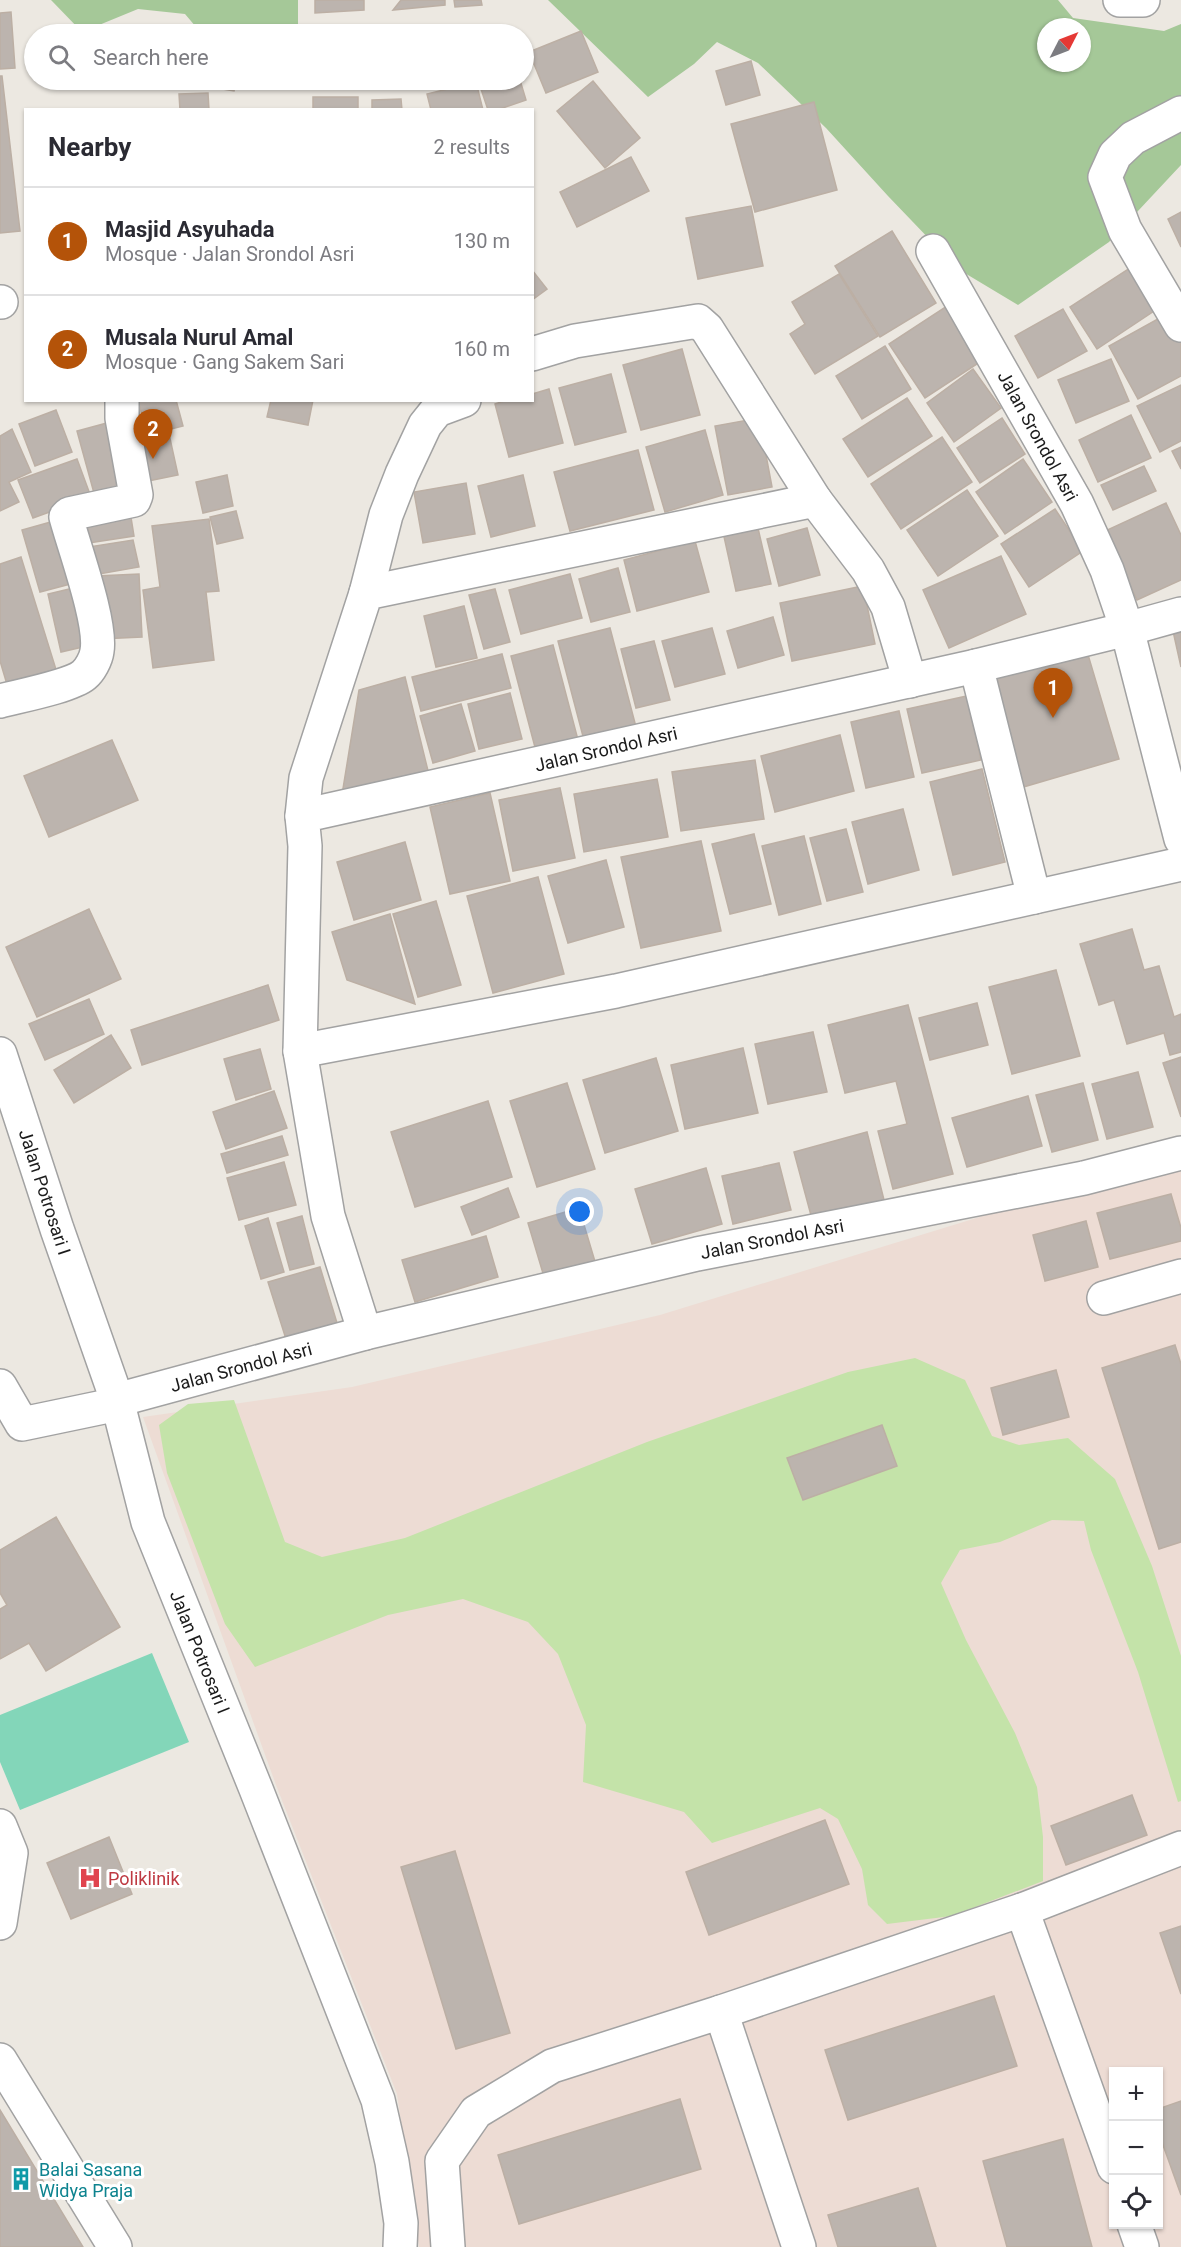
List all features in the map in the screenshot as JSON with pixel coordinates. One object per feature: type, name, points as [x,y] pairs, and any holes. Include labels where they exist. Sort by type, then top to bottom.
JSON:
[{"type":"street","points":[[1120,0],[1143,0]]},
{"type":"street","points":[[1181,113],[1133,138],[1115,155],[1105,177],[1125,230],[1181,325]]},
{"type":"street","name":"Jalan Srondol Asri","points":[[933,251],[1077,504],[1107,570],[1127,629],[1181,839]]},
{"type":"street","points":[[534,353],[575,341],[698,321],[707,329],[815,500],[868,570],[888,607],[910,681]]},
{"type":"street","points":[[0,701],[57,686],[83,676],[92,664],[97,651],[96,626],[66,517],[69,514],[134,500],[136,495],[122,418],[122,402]]},
{"type":"street","points":[[365,1333],[328,1216],[300,1051],[304,846],[302,816],[306,777],[366,593],[386,515],[425,425],[437,410],[459,402]]},
{"type":"street","points":[[366,593],[815,500]]},
{"type":"street","name":"Jalan Srondol Asri","points":[[302,816],[976,666],[1181,614]]},
{"type":"street","points":[[976,666],[1034,897]]},
{"type":"street","points":[[300,1051],[616,991],[1181,864]]},
{"type":"street","name":"Jalan Potrosari I","points":[[0,1054],[57,1229],[118,1402],[147,1522],[378,2100],[392,2162],[401,2223],[400,2247]]},
{"type":"street","name":"Jalan Srondol Asri","points":[[0,1386],[22,1424],[118,1402],[365,1333],[697,1254],[1084,1178],[1181,1153]]},
{"type":"street","points":[[1104,1298],[1181,1276]]},
{"type":"street","points":[[0,1826],[11,1853],[0,1923]]},
{"type":"street","points":[[448,2247],[442,2161],[476,2112],[552,2066],[721,2012],[1022,1910],[1181,1848]]},
{"type":"street","points":[[1022,1910],[1109,2156]]},
{"type":"street","points":[[721,2012],[799,2247]]},
{"type":"street","points":[[0,2060],[115,2247]]},
{"type":"street","points":[[1136,2229],[1142,2247]]},
{"type":"shaded area","points":[[1181,1164],[1181,2247],[419,2247],[397,2094],[276,1785],[143,1417],[352,1387],[660,1315],[1022,1204]]},
{"type":"green space","points":[[51,0],[298,0],[298,24],[194,24],[185,14],[138,9],[101,24],[74,24]]},
{"type":"green space","points":[[548,0],[1058,0],[1073,18],[1037,18],[1037,72],[1091,72],[1091,21],[1164,31],[1181,24],[1181,165],[1109,242],[1018,305],[958,269],[826,128],[758,63],[717,42],[694,64],[648,97]]},
{"type":"green space","points":[[915,1358],[965,1380],[992,1436],[1019,1445],[1068,1438],[1115,1479],[1152,1566],[1181,1656],[1181,1801],[1178,1802],[1138,1672],[1091,1550],[1084,1521],[1052,1520],[1000,1542],[960,1550],[941,1583],[966,1640],[1015,1733],[1037,1787],[1043,1837],[1043,1881],[952,1916],[887,1924],[868,1905],[862,1869],[838,1819],[820,1808],[712,1843],[684,1812],[583,1782],[586,1725],[558,1654],[528,1622],[463,1599],[388,1615],[255,1667],[225,1624],[167,1473],[159,1425],[188,1404],[234,1400],[285,1542],[322,1557],[405,1538],[647,1442],[848,1372]]},
{"type":"green space","points":[[152,1653],[189,1742],[20,1810],[0,1762],[0,1715]]},
{"type":"building","points":[[315,0],[364,0],[364,10],[315,13]]},
{"type":"building","points":[[401,0],[445,0],[445,5],[393,10]]},
{"type":"building","points":[[454,0],[481,0],[482,5],[455,7]]},
{"type":"building","points":[[11,12],[15,68],[0,69],[0,13]]},
{"type":"building","points":[[581,31],[598,72],[546,93],[534,64],[534,50]]},
{"type":"building","points":[[751,61],[760,95],[726,105],[716,71]]},
{"type":"building","points":[[0,76],[2,76],[20,231],[0,233]]},
{"type":"building","points":[[593,81],[640,138],[605,168],[557,111]]},
{"type":"building","points":[[443,90],[478,90],[482,108],[430,108],[427,94]]},
{"type":"building","points":[[481,90],[523,90],[526,100],[503,108],[487,108]]},
{"type":"building","points":[[208,93],[209,108],[180,108],[179,94]]},
{"type":"building","points":[[313,97],[358,97],[358,108],[313,108]]},
{"type":"building","points":[[401,99],[402,108],[372,108],[372,100]]},
{"type":"building","points":[[814,102],[837,190],[755,212],[731,124]]},
{"type":"building","points":[[631,157],[649,191],[577,227],[560,192]]},
{"type":"building","points":[[751,206],[763,266],[698,279],[686,218]]},
{"type":"building","points":[[1181,212],[1181,247],[1168,219]]},
{"type":"building","points":[[892,231],[936,303],[880,337],[835,266]]},
{"type":"building","points":[[1133,266],[1160,307],[1097,349],[1070,307]]},
{"type":"building","points":[[534,273],[547,289],[534,299]]},
{"type":"building","points":[[839,274],[878,336],[815,374],[790,334],[805,324],[792,302]]},
{"type":"building","points":[[947,306],[983,360],[925,398],[889,344]]},
{"type":"building","points":[[1063,309],[1087,351],[1038,378],[1015,336]]},
{"type":"building","points":[[1165,315],[1181,343],[1181,376],[1138,399],[1109,346]]},
{"type":"building","points":[[885,346],[911,389],[862,419],[836,376]]},
{"type":"building","points":[[682,349],[700,415],[641,430],[623,365]]},
{"type":"building","points":[[1111,359],[1129,401],[1076,423],[1058,380]]},
{"type":"building","points":[[973,369],[1001,408],[954,442],[927,403]]},
{"type":"building","points":[[611,374],[626,432],[575,445],[559,388]]},
{"type":"building","points":[[1181,385],[1181,441],[1160,452],[1137,406]]},
{"type":"building","points":[[549,389],[563,443],[509,457],[495,404],[534,402],[534,393]]},
{"type":"building","points":[[907,398],[932,436],[868,477],[843,439]]},
{"type":"building","points":[[139,402],[177,402],[183,426],[147,435]]},
{"type":"building","points":[[271,402],[313,402],[308,425],[267,417]]},
{"type":"building","points":[[56,410],[72,452],[35,466],[19,424]]},
{"type":"building","points":[[1131,415],[1151,458],[1098,482],[1079,440]]},
{"type":"building","points":[[759,418],[772,487],[728,495],[715,426]]},
{"type":"building","points":[[1002,418],[1025,454],[980,483],[957,448]]},
{"type":"building","points":[[118,420],[134,483],[94,493],[77,431]]},
{"type":"building","points":[[12,429],[31,472],[9,482],[19,502],[0,511],[0,436]]},
{"type":"building","points":[[705,430],[723,495],[665,512],[646,447]]},
{"type":"building","points":[[169,434],[178,475],[138,483],[129,443]]},
{"type":"building","points":[[942,437],[972,482],[901,529],[871,484]]},
{"type":"building","points":[[1181,447],[1181,469],[1172,451]]},
{"type":"building","points":[[638,450],[654,510],[570,531],[554,472]]},
{"type":"building","points":[[77,459],[91,497],[33,518],[18,480]]},
{"type":"building","points":[[1023,459],[1052,502],[1005,534],[976,492]]},
{"type":"building","points":[[1144,466],[1156,491],[1113,510],[1101,485]]},
{"type":"building","points":[[227,475],[233,506],[203,513],[196,482]]},
{"type":"building","points":[[523,475],[535,526],[491,537],[478,486]]},
{"type":"building","points":[[466,483],[475,534],[423,543],[414,492]]},
{"type":"building","points":[[967,490],[998,536],[938,576],[907,530]]},
{"type":"building","points":[[1166,503],[1181,535],[1181,580],[1137,600],[1105,531]]},
{"type":"building","points":[[129,505],[134,536],[76,545],[71,514]]},
{"type":"building","points":[[1055,509],[1083,551],[1029,587],[1001,544]]},
{"type":"building","points":[[236,511],[243,538],[217,544],[210,517]]},
{"type":"building","points":[[65,518],[82,581],[40,592],[22,530]]},
{"type":"building","points":[[209,519],[219,591],[206,592],[214,660],[153,668],[143,590],[160,587],[152,526]]},
{"type":"building","points":[[757,524],[771,584],[736,591],[723,532]]},
{"type":"building","points":[[807,528],[820,575],[779,586],[767,539]]},
{"type":"building","points":[[133,540],[139,567],[88,576],[82,548]]},
{"type":"building","points":[[695,541],[709,592],[637,611],[624,560]]},
{"type":"building","points":[[1001,556],[1026,614],[949,648],[923,590]]},
{"type":"building","points":[[21,557],[58,676],[9,691],[0,661],[0,564]]},
{"type":"building","points":[[618,568],[630,612],[591,622],[579,579]]},
{"type":"building","points":[[139,574],[142,637],[100,639],[96,576]]},
{"type":"building","points":[[570,574],[582,618],[521,634],[509,590]]},
{"type":"building","points":[[82,586],[96,644],[61,652],[48,594]]},
{"type":"building","points":[[863,586],[875,644],[792,661],[780,603]]},
{"type":"building","points":[[495,589],[510,642],[484,649],[469,595]]},
{"type":"building","points":[[464,606],[477,658],[436,667],[424,616]]},
{"type":"building","points":[[773,617],[784,655],[738,668],[727,631]]},
{"type":"building","points":[[610,628],[636,727],[584,740],[558,641]]},
{"type":"building","points":[[712,628],[725,674],[675,687],[662,641]]},
{"type":"building","points":[[1181,629],[1181,667],[1173,631]]},
{"type":"building","points":[[654,641],[670,700],[636,708],[621,649]]},
{"type":"building","points":[[553,645],[578,740],[536,751],[511,656]]},
{"type":"building","points":[[1086,648],[1119,759],[1020,788],[987,677]]},
{"type":"building","points":[[502,654],[511,688],[421,711],[412,677]]},
{"type":"building","points":[[405,677],[430,779],[341,801],[359,690]]},
{"type":"building","points":[[510,693],[522,739],[479,749],[468,704]]},
{"type":"building","points":[[967,696],[981,760],[922,773],[907,709]]},
{"type":"building","points":[[461,704],[475,751],[433,763],[420,716]]},
{"type":"building","points":[[899,711],[914,777],[866,788],[851,722]]},
{"type":"building","points":[[840,735],[854,791],[775,812],[761,756]]},
{"type":"building","points":[[112,740],[138,800],[49,837],[24,776]]},
{"type":"building","points":[[755,760],[764,819],[681,831],[672,772]]},
{"type":"building","points":[[982,769],[1005,862],[953,875],[930,782]]},
{"type":"building","points":[[657,779],[668,837],[584,852],[574,794]]},
{"type":"building","points":[[560,788],[575,858],[513,871],[499,800]]},
{"type":"building","points":[[490,793],[510,881],[450,894],[430,807]]},
{"type":"building","points":[[903,809],[919,870],[868,884],[852,822]]},
{"type":"building","points":[[846,829],[863,892],[827,901],[810,838]]},
{"type":"building","points":[[754,834],[771,904],[730,914],[712,844]]},
{"type":"building","points":[[804,836],[821,904],[779,915],[762,846]]},
{"type":"building","points":[[701,841],[721,931],[641,948],[621,857]]},
{"type":"building","points":[[405,842],[421,900],[354,920],[337,862]]},
{"type":"building","points":[[606,860],[624,927],[568,943],[548,876]]},
{"type":"building","points":[[538,877],[564,974],[493,993],[467,896]]},
{"type":"building","points":[[436,901],[461,985],[418,997],[393,914]]},
{"type":"building","points":[[89,909],[121,979],[37,1017],[6,947]]},
{"type":"building","points":[[390,914],[415,1004],[347,980],[332,932]]},
{"type":"building","points":[[1132,929],[1144,970],[1159,966],[1174,1017],[1181,1014],[1181,1052],[1170,1055],[1164,1033],[1127,1044],[1114,1000],[1099,1005],[1080,944]]},
{"type":"building","points":[[1056,970],[1080,1056],[1012,1074],[989,987]]},
{"type":"building","points":[[268,985],[279,1020],[142,1065],[131,1030]]},
{"type":"building","points":[[89,999],[104,1034],[45,1060],[29,1024]]},
{"type":"building","points":[[977,1003],[988,1045],[930,1060],[919,1018]]},
{"type":"building","points":[[908,1005],[953,1174],[893,1189],[878,1131],[907,1124],[896,1081],[845,1093],[828,1025]]},
{"type":"building","points":[[813,1032],[827,1092],[768,1104],[755,1044]]},
{"type":"building","points":[[111,1035],[131,1068],[74,1103],[54,1070]]},
{"type":"building","points":[[743,1048],[758,1113],[685,1129],[671,1065]]},
{"type":"building","points":[[260,1049],[271,1089],[236,1100],[224,1059]]},
{"type":"building","points":[[1181,1057],[1181,1117],[1163,1063]]},
{"type":"building","points":[[656,1058],[678,1131],[605,1153],[583,1080]]},
{"type":"building","points":[[1138,1072],[1153,1127],[1107,1139],[1092,1084]]},
{"type":"building","points":[[567,1083],[595,1169],[537,1187],[510,1101]]},
{"type":"building","points":[[1083,1083],[1098,1140],[1052,1152],[1036,1095]]},
{"type":"building","points":[[274,1091],[287,1128],[226,1149],[213,1112]]},
{"type":"building","points":[[1028,1096],[1042,1146],[967,1167],[952,1118]]},
{"type":"building","points":[[488,1101],[512,1177],[415,1207],[391,1132]]},
{"type":"building","points":[[867,1132],[884,1200],[812,1219],[794,1152]]},
{"type":"building","points":[[282,1136],[288,1155],[227,1173],[221,1154]]},
{"type":"building","points":[[284,1162],[296,1205],[239,1220],[227,1178]]},
{"type":"building","points":[[779,1163],[791,1210],[733,1224],[722,1176]]},
{"type":"building","points":[[706,1168],[722,1224],[652,1244],[635,1189]]},
{"type":"building","points":[[508,1188],[519,1217],[472,1235],[461,1207]]},
{"type":"building","points":[[1171,1194],[1181,1228],[1181,1241],[1110,1259],[1097,1213]]},
{"type":"building","points":[[579,1208],[596,1265],[545,1280],[528,1223]]},
{"type":"building","points":[[302,1216],[314,1264],[290,1270],[277,1223]]},
{"type":"building","points":[[268,1218],[284,1272],[261,1279],[245,1226]]},
{"type":"building","points":[[1086,1221],[1098,1267],[1045,1281],[1033,1235]]},
{"type":"building","points":[[486,1236],[498,1277],[415,1302],[402,1260]]},
{"type":"building","points":[[320,1267],[337,1323],[286,1339],[268,1282]]},
{"type":"building","points":[[1175,1345],[1181,1364],[1181,1542],[1159,1549],[1102,1368]]},
{"type":"building","points":[[1056,1370],[1069,1417],[1003,1435],[991,1388]]},
{"type":"building","points":[[882,1425],[897,1466],[803,1500],[787,1458]]},
{"type":"building","points":[[56,1517],[120,1627],[46,1671],[29,1643],[0,1659],[0,1609],[7,1605],[0,1593],[0,1550]]},
{"type":"building","points":[[1132,1795],[1147,1835],[1066,1865],[1051,1826]]},
{"type":"building","points":[[825,1820],[849,1884],[709,1935],[686,1872]]},
{"type":"building","name":"Poliklinik","points":[[109,1837],[132,1894],[71,1919],[47,1863]]},
{"type":"building","points":[[455,1851],[510,2033],[456,2049],[401,1867]]},
{"type":"building","points":[[1181,1926],[1181,1994],[1160,1933]]},
{"type":"building","points":[[994,1996],[1017,2066],[848,2120],[825,2050]]},
{"type":"building","points":[[680,2099],[701,2169],[519,2224],[498,2155]]},
{"type":"building","points":[[1181,2101],[1181,2195],[1163,2145],[1163,2107]]},
{"type":"building","name":"Balai Sasana Widya Praja","points":[[0,2110],[83,2247],[0,2247]]},
{"type":"building","points":[[1063,2139],[1092,2247],[1007,2247],[983,2161]]},
{"type":"building","points":[[918,2188],[936,2247],[838,2247],[828,2215]]},
{"type":"place","name":"Musala Nurul Amal","points":[[153,459]]},
{"type":"place","name":"Masjid Asyuhada","points":[[1053,718]]},
{"type":"place","name":"Poliklinik","points":[[90,1878]]},
{"type":"place","name":"Balai Sasana Widya Praja","points":[[21,2179]]}]
